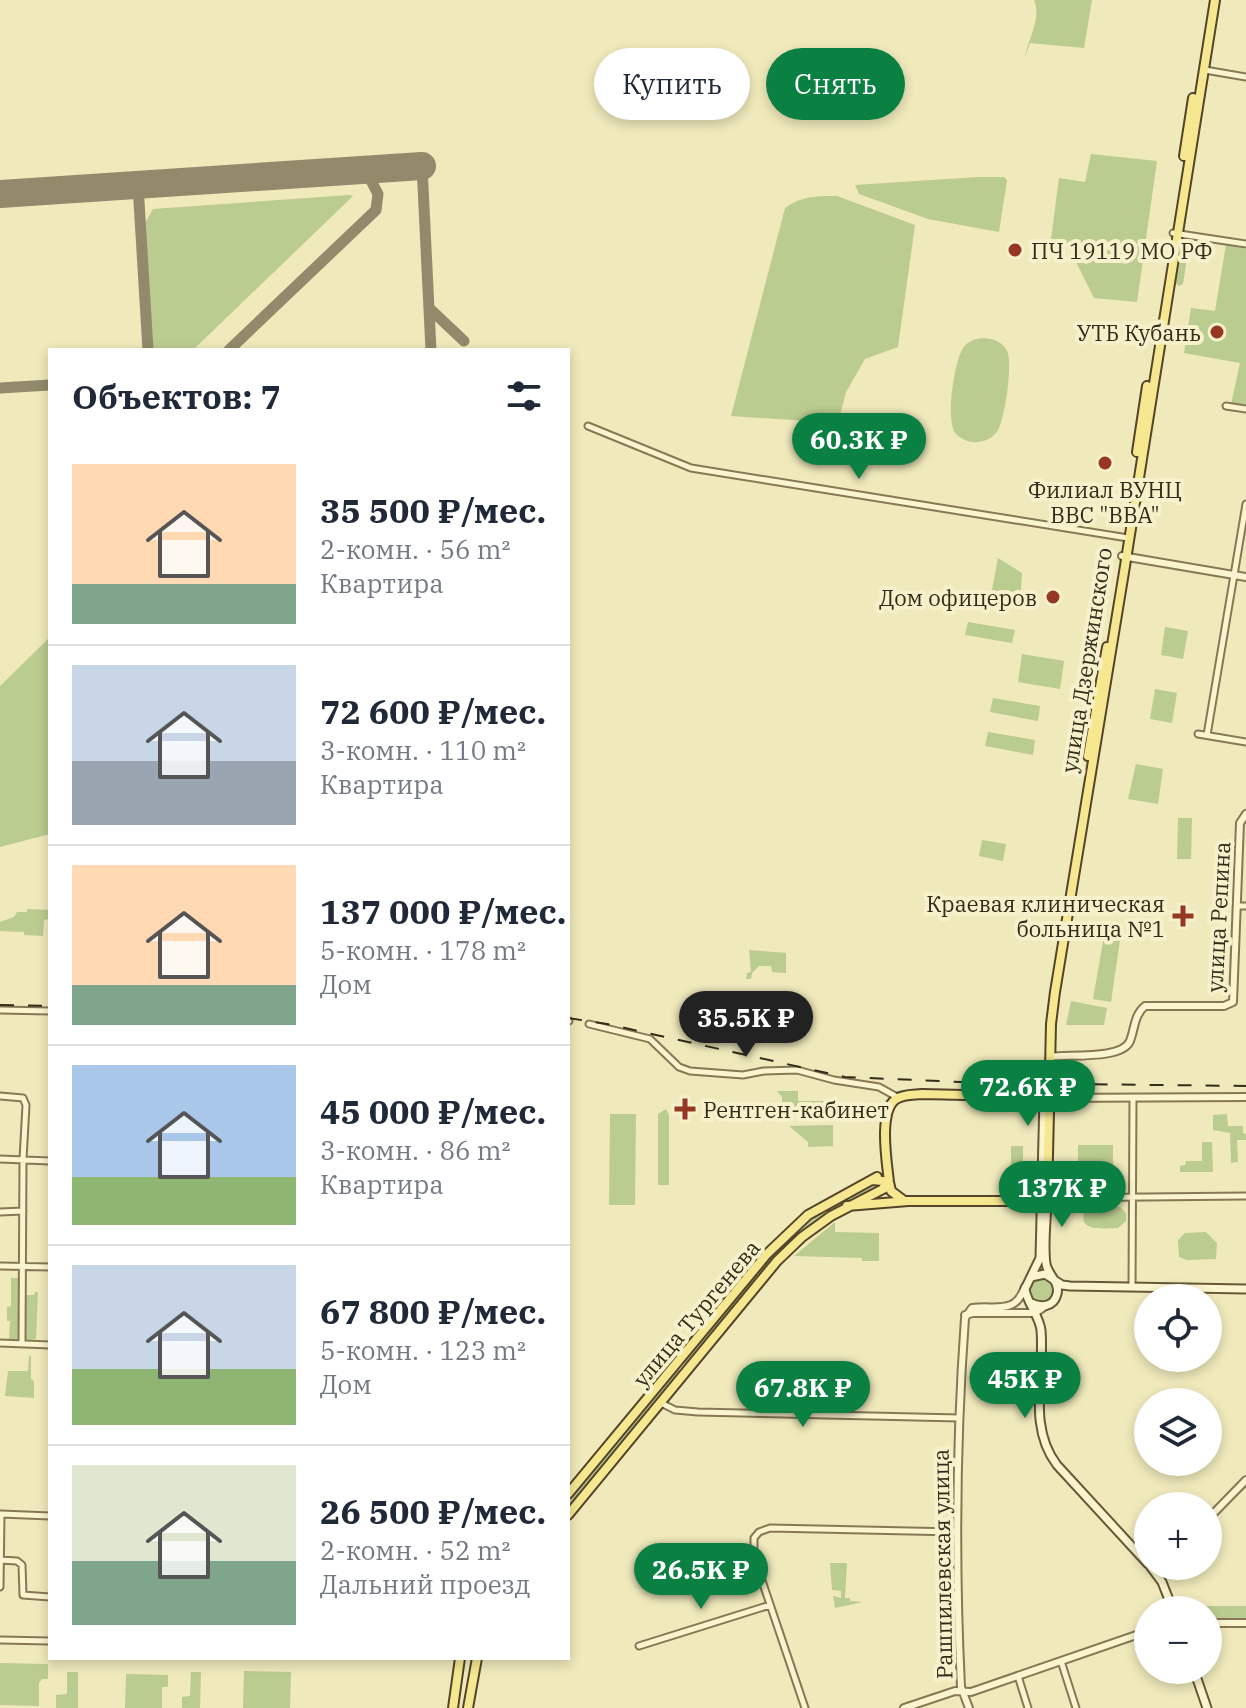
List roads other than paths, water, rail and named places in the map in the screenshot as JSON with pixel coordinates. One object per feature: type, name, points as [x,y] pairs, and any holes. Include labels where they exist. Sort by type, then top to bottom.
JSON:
[{"type":"main road","name":"улица Дзержинского","points":[[1175,233],[1204,70],[1212,0]]},
{"type":"main road","name":"улица Дзержинского","points":[[1025,1287],[1040,1258],[1044,1200],[1046,1023],[1052,978],[1127,538],[1212,0]]},
{"type":"main road","name":"улица Дзержинского","points":[[1046,1097],[1055,992],[1124,556]]},
{"type":"main road","points":[[908,1201],[893,1193],[889,1185],[887,1113],[897,1098],[922,1094],[1046,1097]]},
{"type":"main road","points":[[872,1180],[883,1171],[886,1151]]},
{"type":"main road","name":"улица Тургенева","points":[[570,1492],[757,1266],[798,1223],[828,1202],[872,1180],[883,1181],[885,1188],[847,1206],[787,1251],[570,1513]]},
{"type":"main road","name":"улица Дзержинского","points":[[1044,1200],[1046,1258],[1058,1293],[1047,1305]]},
{"type":"main road","name":"улица Тургенева","points":[[847,1206],[908,1201],[1044,1200]]},
{"type":"main road","points":[[1030,1278],[1040,1273],[1070,1286],[1246,1289]]},
{"type":"main road","points":[[1025,1287],[1039,1324],[1040,1425],[1046,1448],[1061,1470],[1134,1549]]},
{"type":"main road","points":[[1030,1301],[1037,1306],[1047,1305]]},
{"type":"main road","points":[[682,1357],[685,1365],[694,1362]]},
{"type":"main road","points":[[673,1367],[681,1367],[681,1378]]},
{"type":"main road","points":[[453,1708],[460,1660]]},
{"type":"main road","points":[[468,1708],[477,1660]]},
{"type":"main road","points":[[1199,1684],[1207,1708]]},
{"type":"street","points":[[1204,70],[1246,77]]},
{"type":"street","points":[[1175,233],[1246,244]]},
{"type":"street","points":[[1226,406],[1246,409]]},
{"type":"street","points":[[588,426],[674,463],[709,472],[1127,538]]},
{"type":"street","points":[[1207,735],[1246,504]]},
{"type":"street","points":[[1124,556],[1246,577]]},
{"type":"street","points":[[1198,734],[1246,742]]},
{"type":"street","name":"улица Репина","points":[[1050,1057],[1122,1050],[1129,1042],[1138,1014],[1145,1006],[1230,1005],[1234,999],[1240,823],[1246,814]]},
{"type":"street","points":[[1237,906],[1246,906]]},
{"type":"street","points":[[0,1010],[48,1011]]},
{"type":"street","points":[[589,1024],[650,1039],[679,1067],[690,1071],[743,1075],[797,1070],[879,1087],[897,1098]]},
{"type":"street","points":[[0,1096],[23,1098],[26,1105],[22,1343]]},
{"type":"street","points":[[1046,1097],[1246,1097]]},
{"type":"street","points":[[1132,1287],[1133,1098]]},
{"type":"street","points":[[0,1159],[48,1161]]},
{"type":"street","points":[[1044,1200],[1246,1196]]},
{"type":"street","points":[[0,1212],[23,1211]]},
{"type":"street","points":[[0,1266],[48,1267]]},
{"type":"street","points":[[965,1315],[972,1308],[1014,1305],[1025,1287]]},
{"type":"street","points":[[965,1315],[1035,1313],[1047,1305]]},
{"type":"street","points":[[1014,1313],[1039,1324]]},
{"type":"street","name":"Рашпилевская улица","points":[[965,1315],[957,1532],[961,1691],[969,1708]]},
{"type":"street","points":[[0,1343],[48,1345]]},
{"type":"street","name":"Рашпилевская улица","points":[[661,1403],[675,1410],[698,1412],[959,1418]]},
{"type":"street","points":[[1222,1505],[1246,1480]]},
{"type":"street","points":[[0,1587],[1,1514],[48,1516]]},
{"type":"street","points":[[805,1708],[752,1550],[754,1538],[764,1530],[957,1532]]},
{"type":"street","points":[[0,1560],[21,1563],[23,1595],[48,1597]]},
{"type":"street","points":[[639,1646],[770,1605]]},
{"type":"street","points":[[1222,1623],[1246,1623]]},
{"type":"street","points":[[904,1708],[955,1691],[971,1692],[1134,1636]]},
{"type":"street","points":[[0,1640],[48,1641]]},
{"type":"street","points":[[1061,1661],[1076,1708]]},
{"type":"street","points":[[1018,1676],[1028,1708]]},
{"type":"railway","points":[[0,1005],[48,1006]]},
{"type":"railway","points":[[570,1018],[845,1077],[985,1083],[1246,1086]]},
{"type":"place","name":"ПЧ 19119 МО РФ","points":[[1015,250]]},
{"type":"place","name":"УТБ Кубань","points":[[1217,332]]},
{"type":"place","name":"Филиал ВУНЦ ВВС \"ВВА\"","points":[[1105,463]]},
{"type":"place","name":"Дом офицеров","points":[[1053,597]]},
{"type":"place","name":"Краевая клиническая больница №1","points":[[1183,916]]},
{"type":"place","name":"Рентген-кабинет","points":[[685,1109]]}]
